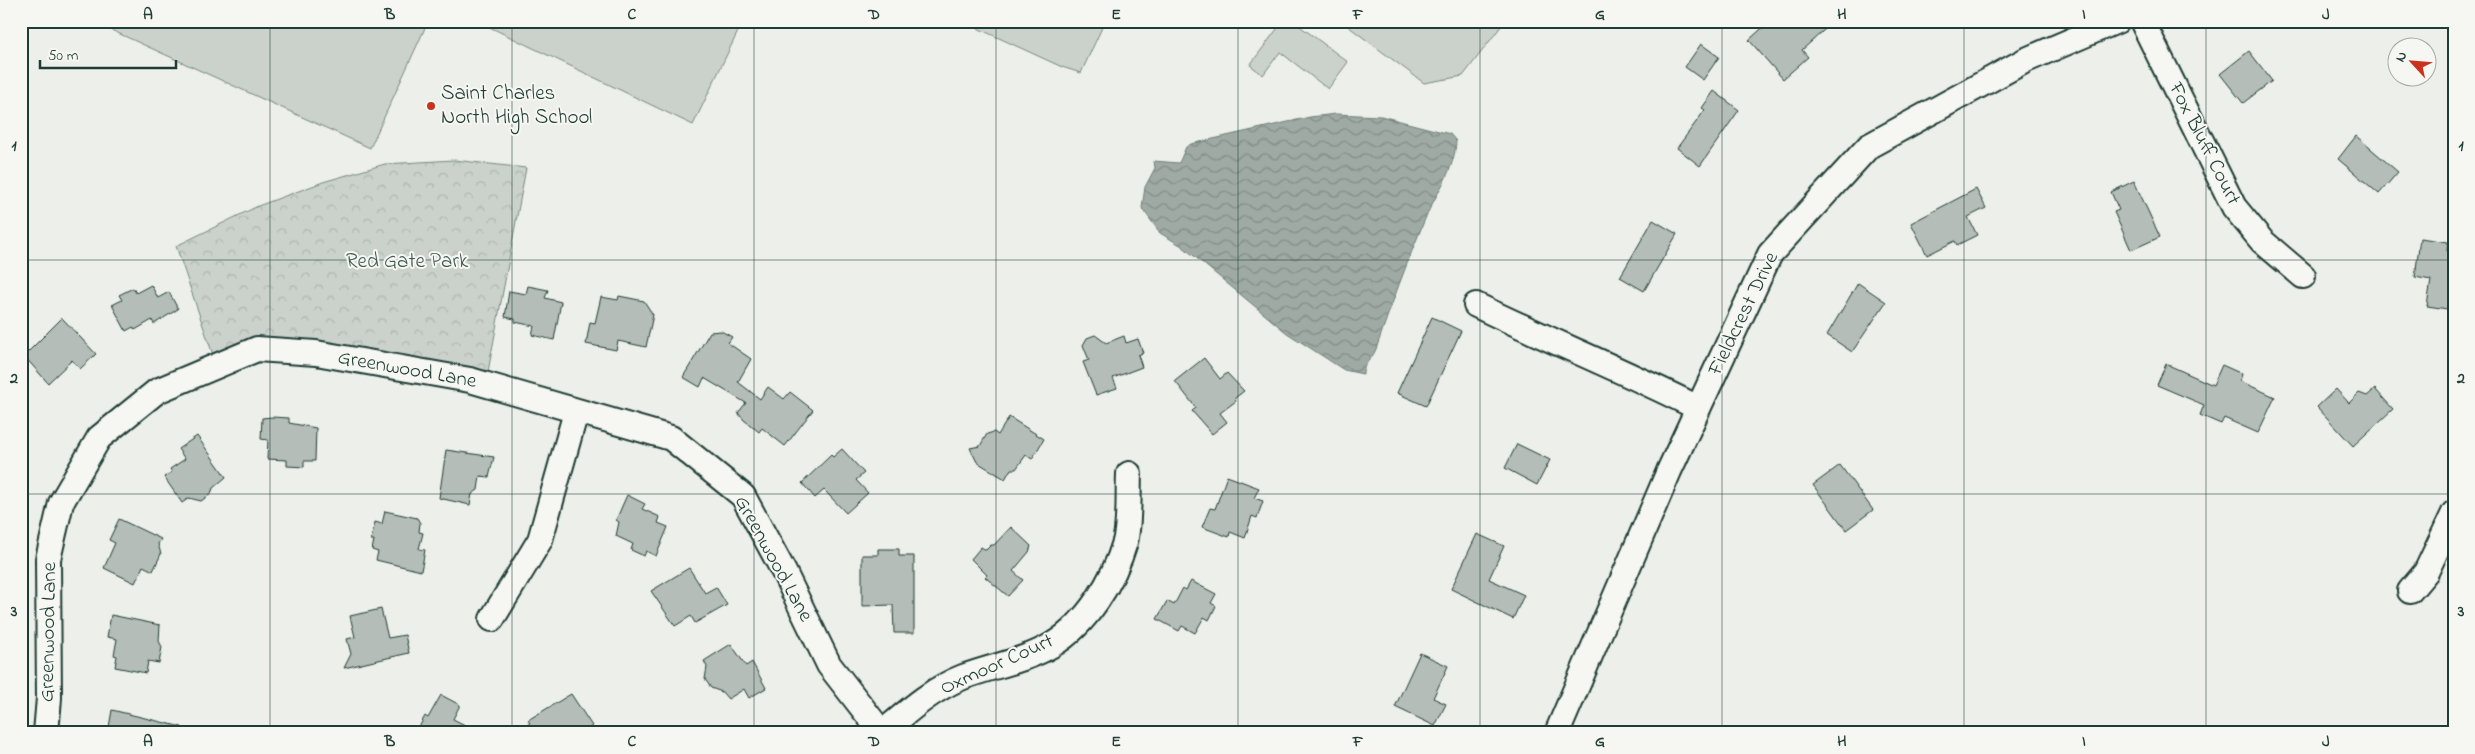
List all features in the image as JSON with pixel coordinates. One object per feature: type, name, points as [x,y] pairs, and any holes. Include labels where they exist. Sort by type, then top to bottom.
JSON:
[{"type":"street","name":"Fieldcrest Drive","points":[[1557,733],[1669,471],[1770,254],[1869,146],[2026,60],[2117,21]]},
{"type":"street","name":"Fox Bluff Court","points":[[2142,21],[2234,208],[2262,241],[2303,276]]},
{"type":"street","points":[[1476,305],[1539,336],[1642,380],[1698,408]]},
{"type":"street","name":"Greenwood Lane","points":[[46,733],[49,698],[48,559],[62,503],[99,438],[157,391],[257,349],[316,353],[470,380],[671,438],[743,496],[784,572],[829,665],[882,733]]},
{"type":"street","points":[[492,620],[540,540],[576,412]]},
{"type":"street","name":"Oxmoor Court","points":[[882,733],[924,699],[962,678],[1008,664],[1052,645],[1081,620],[1108,584],[1126,541],[1129,474]]},
{"type":"street","points":[[2410,591],[2426,572],[2454,513]]},
{"type":"green space","points":[[99,21],[410,21],[425,28],[370,148],[98,24]]},
{"type":"green space","points":[[477,21],[743,21],[693,125]]},
{"type":"green space","points":[[962,21],[1105,21],[1081,73],[1062,67]]},
{"type":"green space","points":[[1283,21],[1293,21],[1348,62],[1328,89],[1280,52],[1263,75],[1250,65]]},
{"type":"green space","points":[[1341,21],[1505,21],[1463,76],[1424,83]]},
{"type":"green space","name":"Red Gate Park","points":[[454,160],[526,168],[487,377],[213,355],[176,246],[258,206],[323,182],[385,164]]},
{"type":"water","points":[[1336,114],[1381,116],[1450,134],[1456,141],[1449,172],[1425,219],[1376,349],[1364,367],[1363,374],[1344,370],[1287,333],[1182,246],[1160,233],[1142,208],[1145,187],[1155,168],[1154,161],[1179,163],[1186,147],[1191,144],[1310,117]]},
{"type":"building","points":[[1770,21],[1834,21],[1802,50],[1808,57],[1783,79],[1749,40]]},
{"type":"building","points":[[1701,44],[1719,57],[1703,80],[1685,67]]},
{"type":"building","points":[[2249,51],[2272,81],[2243,103],[2220,74]]},
{"type":"building","points":[[1714,91],[1739,110],[1700,166],[1677,148],[1705,110],[1702,108]]},
{"type":"building","points":[[2356,136],[2398,172],[2379,194],[2338,159]]},
{"type":"building","points":[[2134,181],[2160,237],[2131,250],[2114,212],[2119,210],[2111,192]]},
{"type":"building","points":[[1976,189],[1986,208],[1968,217],[1977,235],[1957,245],[1955,241],[1927,255],[1911,223]]},
{"type":"building","points":[[1653,220],[1677,234],[1644,291],[1620,277]]},
{"type":"building","points":[[2420,238],[2448,242],[2447,251],[2454,252],[2454,310],[2427,306],[2431,280],[2415,277]]},
{"type":"building","points":[[1858,283],[1886,302],[1852,352],[1827,335]]},
{"type":"building","points":[[151,285],[158,298],[169,292],[178,309],[154,324],[152,320],[135,330],[133,327],[126,331],[112,305],[122,300],[119,295],[133,288],[136,293]]},
{"type":"building","points":[[528,286],[548,290],[545,298],[561,302],[554,340],[532,335],[534,326],[515,322],[515,319],[505,317],[509,291],[526,294]]},
{"type":"building","points":[[619,296],[644,301],[653,315],[646,347],[618,341],[616,350],[586,344],[590,322],[595,323],[601,297],[618,300]]},
{"type":"building","points":[[1432,317],[1461,331],[1426,406],[1397,393]]},
{"type":"building","points":[[62,318],[96,354],[80,369],[72,360],[48,383],[24,356]]},
{"type":"building","points":[[721,331],[732,337],[728,343],[751,359],[738,382],[760,399],[768,387],[784,399],[790,392],[813,410],[785,446],[762,428],[759,432],[744,420],[738,413],[746,403],[704,378],[700,387],[683,377],[710,332]]},
{"type":"building","points":[[1095,335],[1106,343],[1124,336],[1126,343],[1138,339],[1143,353],[1138,355],[1142,367],[1113,378],[1117,388],[1096,395],[1083,362],[1089,360],[1083,345],[1087,338]]},
{"type":"building","points":[[1204,358],[1220,379],[1227,373],[1244,391],[1235,398],[1236,401],[1220,413],[1227,422],[1212,434],[1192,411],[1196,408],[1175,381]]},
{"type":"building","points":[[2166,364],[2213,385],[2222,365],[2242,374],[2240,381],[2275,397],[2258,433],[2224,418],[2221,424],[2200,415],[2204,405],[2157,385]]},
{"type":"building","points":[[2336,389],[2349,403],[2359,393],[2367,396],[2375,389],[2393,409],[2353,446],[2317,407]]},
{"type":"building","points":[[1009,417],[1044,439],[1032,459],[1026,455],[1016,469],[1011,469],[1005,479],[977,462],[970,448],[980,446],[987,434],[994,432],[998,435]]},
{"type":"building","points":[[262,418],[289,418],[289,423],[316,428],[315,461],[304,461],[304,467],[287,466],[287,460],[267,459],[268,440],[261,439]]},
{"type":"building","points":[[197,436],[226,477],[213,488],[211,494],[201,501],[189,498],[182,503],[164,477],[172,472],[170,469],[185,459],[178,449]]},
{"type":"building","points":[[1517,444],[1550,460],[1537,485],[1505,468]]},
{"type":"building","points":[[842,449],[864,473],[856,480],[868,493],[846,513],[824,490],[815,498],[802,483],[831,455],[833,457]]},
{"type":"building","points":[[446,450],[494,457],[489,477],[480,476],[478,490],[472,494],[470,505],[439,498]]},
{"type":"building","points":[[1840,465],[1873,510],[1846,530],[1813,485]]},
{"type":"building","points":[[1227,476],[1259,488],[1254,498],[1263,501],[1257,518],[1252,516],[1245,538],[1230,532],[1229,537],[1202,527],[1210,508],[1215,509]]},
{"type":"building","points":[[627,495],[645,504],[642,509],[660,517],[658,523],[668,527],[656,556],[646,551],[644,556],[631,550],[633,544],[616,536],[619,522],[616,520]]},
{"type":"building","points":[[385,511],[417,518],[420,523],[419,532],[423,533],[419,549],[425,550],[421,571],[376,560],[378,552],[372,550],[374,540],[371,540],[375,522],[382,524]]},
{"type":"building","points":[[119,519],[161,539],[158,544],[161,554],[153,571],[143,566],[135,583],[104,568],[115,543],[109,540]]},
{"type":"building","points":[[1011,527],[1031,546],[1029,552],[1013,571],[1023,580],[1008,596],[985,577],[987,575],[971,559],[981,547],[986,550],[991,545],[994,545]]},
{"type":"building","points":[[1477,534],[1504,546],[1489,579],[1524,595],[1513,619],[1451,589]]},
{"type":"building","points":[[878,549],[899,549],[899,556],[914,556],[914,633],[894,633],[893,605],[862,606],[862,555],[878,555]]},
{"type":"building","points":[[689,568],[705,593],[716,587],[727,605],[695,623],[691,616],[675,626],[651,591]]},
{"type":"building","points":[[1191,581],[1216,594],[1211,603],[1216,606],[1209,620],[1204,617],[1195,633],[1182,626],[1179,631],[1157,619],[1167,601],[1174,605],[1183,588],[1186,590]]},
{"type":"building","points":[[381,609],[388,638],[405,635],[409,653],[344,668],[351,654],[347,639],[355,637],[350,616]]},
{"type":"building","points":[[111,615],[160,625],[159,641],[162,647],[159,663],[148,661],[146,673],[115,667],[117,656],[114,655],[117,639],[107,637]]},
{"type":"building","points":[[731,644],[746,666],[752,662],[766,688],[749,698],[744,689],[728,699],[722,692],[711,688],[705,679],[707,667],[704,661]]},
{"type":"building","points":[[1420,653],[1448,666],[1433,698],[1446,704],[1435,726],[1395,707]]},
{"type":"building","points":[[571,694],[592,726],[582,733],[515,733],[530,723],[528,720]]},
{"type":"building","points":[[441,695],[460,705],[453,719],[481,733],[416,733],[425,716],[428,718]]},
{"type":"building","points":[[112,710],[182,727],[182,733],[108,733]]},
{"type":"place","name":"Saint Charles North High School","points":[[431,106]]}]
